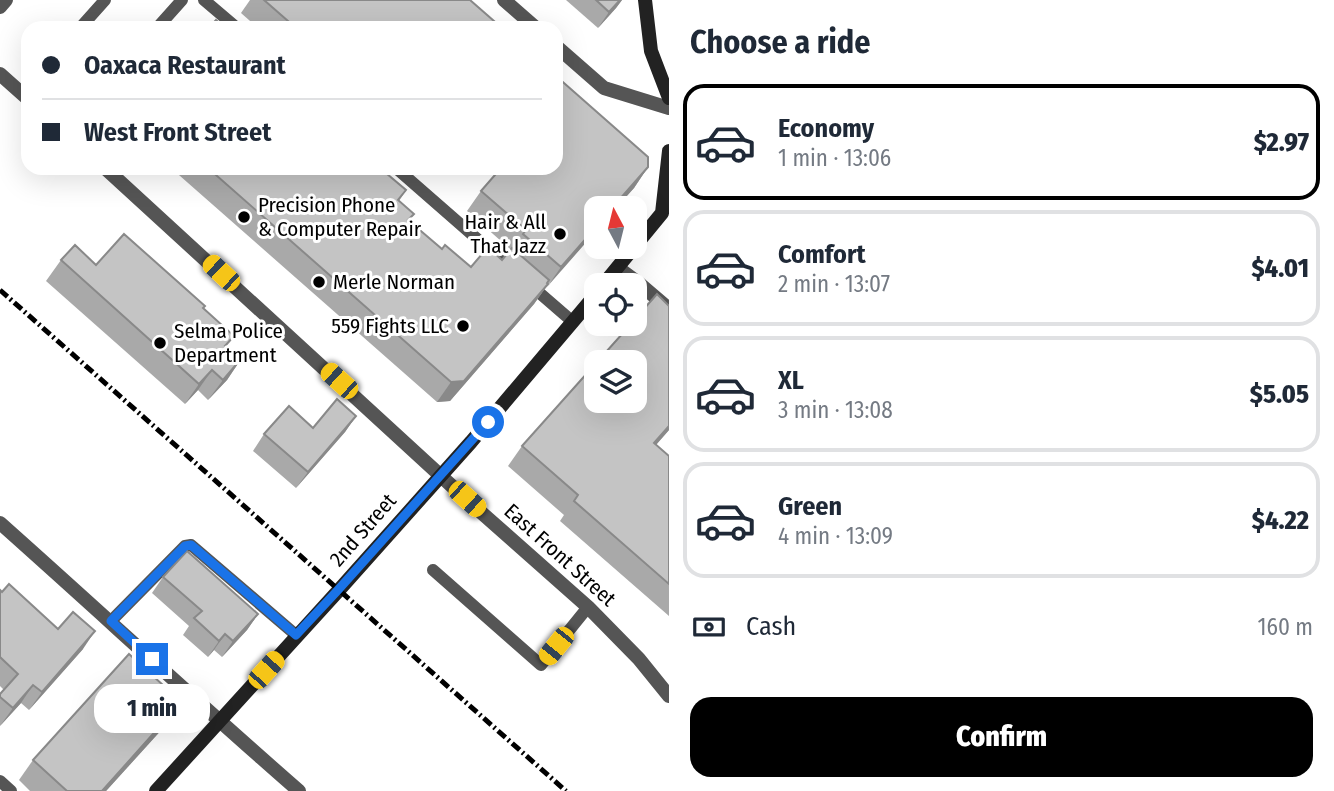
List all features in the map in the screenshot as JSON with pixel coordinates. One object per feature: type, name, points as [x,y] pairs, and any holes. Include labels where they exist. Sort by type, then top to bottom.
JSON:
[{"type":"main road","points":[[645,0],[651,51],[669,98]]},
{"type":"main road","points":[[614,273],[663,213],[669,150]]},
{"type":"main road","name":"2nd Street","points":[[156,791],[441,475],[584,309]]},
{"type":"street","points":[[0,7],[6,0]]},
{"type":"street","points":[[504,0],[528,21]]},
{"type":"street","points":[[563,52],[604,88],[669,108]]},
{"type":"street","points":[[0,74],[21,89]]},
{"type":"street","name":"East Front Street","points":[[113,175],[587,607],[639,659],[669,696]]},
{"type":"street","points":[[618,268],[669,309]]},
{"type":"street","points":[[0,523],[299,791]]},
{"type":"lane","points":[[86,21],[105,0]]},
{"type":"lane","points":[[163,21],[182,0]]},
{"type":"lane","points":[[204,0],[229,21]]},
{"type":"lane","points":[[404,175],[573,322]]},
{"type":"lane","points":[[111,621],[185,546],[191,545],[296,635]]},
{"type":"lane","points":[[433,570],[541,665],[587,607]]},
{"type":"lane","points":[[0,782],[10,791]]},
{"type":"building","points":[[264,0],[470,0],[494,21],[288,21]]},
{"type":"building","points":[[596,0],[620,0],[609,12]]},
{"type":"building","points":[[563,82],[648,157],[648,167],[623,196],[584,196],[584,241],[561,267],[523,234],[526,230],[481,191],[495,175],[563,175]]},
{"type":"building","points":[[216,175],[388,175],[406,190],[398,200],[414,214],[408,220],[442,249],[445,245],[471,267],[488,247],[502,260],[512,248],[549,280],[464,381],[451,382]]},
{"type":"building","points":[[124,234],[205,306],[203,308],[234,336],[225,346],[241,359],[223,380],[212,370],[199,384],[61,260],[75,245],[96,265]]},
{"type":"building","points":[[657,294],[669,306],[669,426],[654,443],[669,456],[669,584],[574,501],[578,495],[522,446],[584,377],[584,413],[647,413],[647,350],[608,350],[620,336],[647,336],[647,305]]},
{"type":"building","points":[[337,399],[356,416],[308,472],[264,434],[289,406],[313,428]]},
{"type":"building","points":[[187,551],[258,614],[233,641],[225,634],[219,641],[194,618],[202,611],[163,577]]},
{"type":"building","points":[[9,584],[58,629],[73,612],[95,631],[42,692],[33,685],[13,708],[0,697],[18,674],[0,657],[0,590],[2,592]]},
{"type":"building","points":[[129,654],[176,697],[178,706],[102,791],[67,791],[33,760]]},
{"type":"railway","points":[[0,290],[566,791]]},
{"type":"place","name":"Precision Phone & Computer Repair","points":[[244,217]]},
{"type":"place","name":"Hair & All That Jazz","points":[[560,234]]},
{"type":"place","name":"Merle Norman","points":[[319,282]]},
{"type":"place","name":"559 Fights LLC","points":[[463,326]]},
{"type":"place","name":"Selma Police Department","points":[[160,343]]},
{"type":"route","points":[[152,659],[111,621],[185,546],[191,545],[296,635],[488,422]]}]
